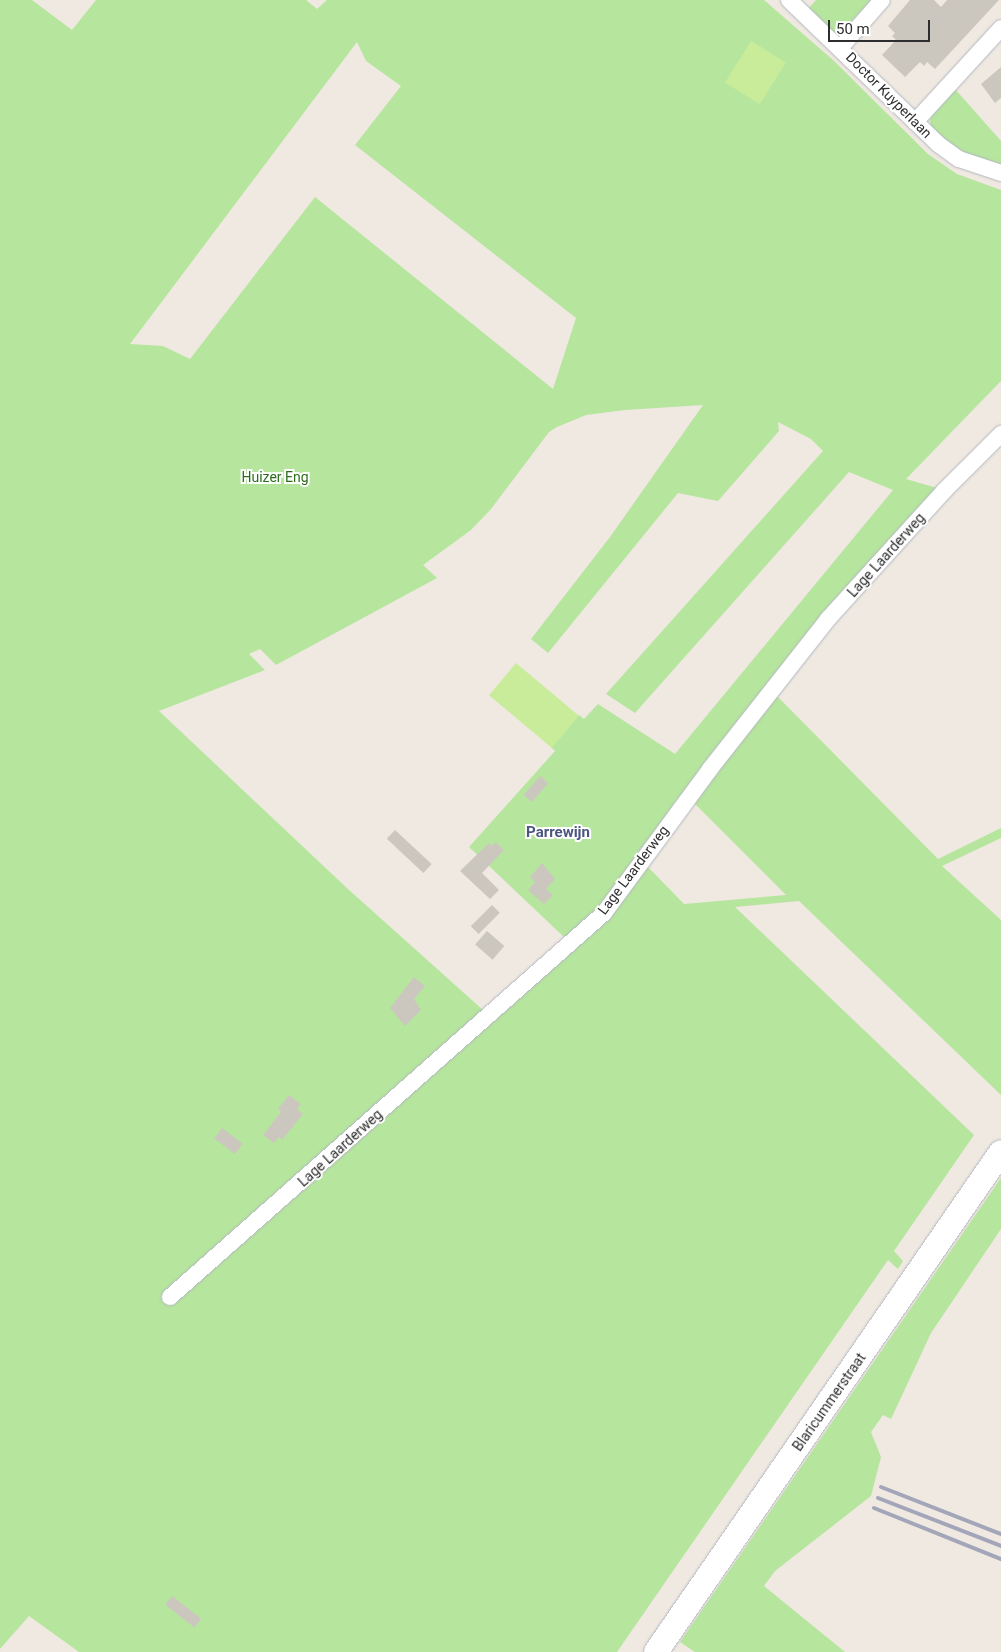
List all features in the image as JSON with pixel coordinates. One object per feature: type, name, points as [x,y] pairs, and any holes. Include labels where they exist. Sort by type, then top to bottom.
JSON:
[{"type":"main road","name":"Blaricummerstraat","points":[[656,1652],[1001,1152]]},
{"type":"street","name":"Doctor Kuyperlaan","points":[[789,0],[807,5],[841,47],[938,144],[960,158],[1001,173]]},
{"type":"street","points":[[841,47],[882,0]]},
{"type":"street","points":[[915,122],[1001,28]]},
{"type":"street","name":"Lage Laarderweg","points":[[170,1297],[604,913],[710,768],[828,619],[944,491],[1001,434]]},
{"type":"green space","name":"Huizer Eng","points":[[0,0],[32,0],[72,30],[96,0],[306,0],[317,9],[327,0],[764,0],[833,60],[928,154],[957,174],[1001,190],[1001,381],[906,479],[937,488],[764,688],[675,802],[598,913],[565,938],[469,847],[555,751],[551,747],[579,715],[584,719],[598,704],[675,754],[893,490],[849,472],[635,713],[606,694],[823,451],[811,439],[778,422],[779,431],[718,501],[678,493],[548,653],[531,639],[610,537],[703,405],[625,410],[586,415],[557,427],[549,432],[491,509],[471,530],[423,565],[437,578],[276,665],[260,649],[249,654],[265,670],[159,711],[349,890],[483,1010],[301,1173],[311,1183],[604,920],[647,866],[684,904],[786,895],[692,801],[775,694],[938,859],[1001,828],[1001,838],[942,866],[1001,920],[1001,1095],[799,901],[735,907],[974,1135],[894,1251],[903,1261],[898,1269],[888,1260],[617,1652],[79,1652],[29,1616],[0,1649]],"holes":[[[357,42],[366,61],[401,86],[355,145],[576,318],[553,389],[315,197],[190,359],[163,346],[130,344]]]},
{"type":"green space","points":[[816,0],[871,0],[838,36],[807,10]]},
{"type":"green space","points":[[751,41],[786,63],[760,104],[725,83]]},
{"type":"green space","points":[[955,89],[1001,141],[1001,166],[966,155],[948,145],[931,128],[930,119],[934,112]]},
{"type":"green space","points":[[516,663],[579,716],[552,748],[489,695]]},
{"type":"green space","points":[[1001,1178],[1001,1229],[931,1333],[891,1419],[883,1415],[871,1432],[881,1457],[871,1496],[775,1571],[764,1586],[845,1652],[695,1652],[680,1642]]},
{"type":"building","points":[[910,0],[934,0],[941,7],[947,0],[999,0],[935,69],[927,62],[924,66],[920,62],[905,77],[882,55],[896,40],[892,36],[895,33],[888,26]]},
{"type":"building","points":[[1001,67],[1001,98],[995,103],[981,84]]},
{"type":"building","points":[[540,776],[548,783],[532,802],[524,795]]},
{"type":"building","points":[[395,830],[432,864],[423,873],[387,839]]},
{"type":"building","points":[[495,842],[504,850],[482,873],[499,890],[490,899],[460,871],[489,843],[492,846]]},
{"type":"building","points":[[542,863],[555,879],[546,889],[553,895],[544,904],[528,890],[535,882],[530,877]]},
{"type":"building","points":[[492,905],[500,913],[479,934],[471,926]]},
{"type":"building","points":[[487,931],[504,946],[493,960],[475,945]]},
{"type":"building","points":[[414,977],[425,986],[414,999],[421,1010],[405,1026],[390,1008]]},
{"type":"building","points":[[289,1095],[301,1104],[297,1109],[303,1114],[282,1140],[279,1137],[274,1143],[263,1135],[281,1112],[278,1109]]},
{"type":"building","points":[[222,1128],[243,1144],[235,1154],[214,1138]]},
{"type":"building","points":[[172,1596],[201,1619],[194,1627],[165,1605]]},
{"type":"railway","points":[[881,1487],[1001,1534]]},
{"type":"railway","points":[[878,1498],[1001,1546]]},
{"type":"railway","points":[[874,1508],[1001,1559]]},
{"type":"district","name":"Parrewijn","points":[[558,833]]}]
